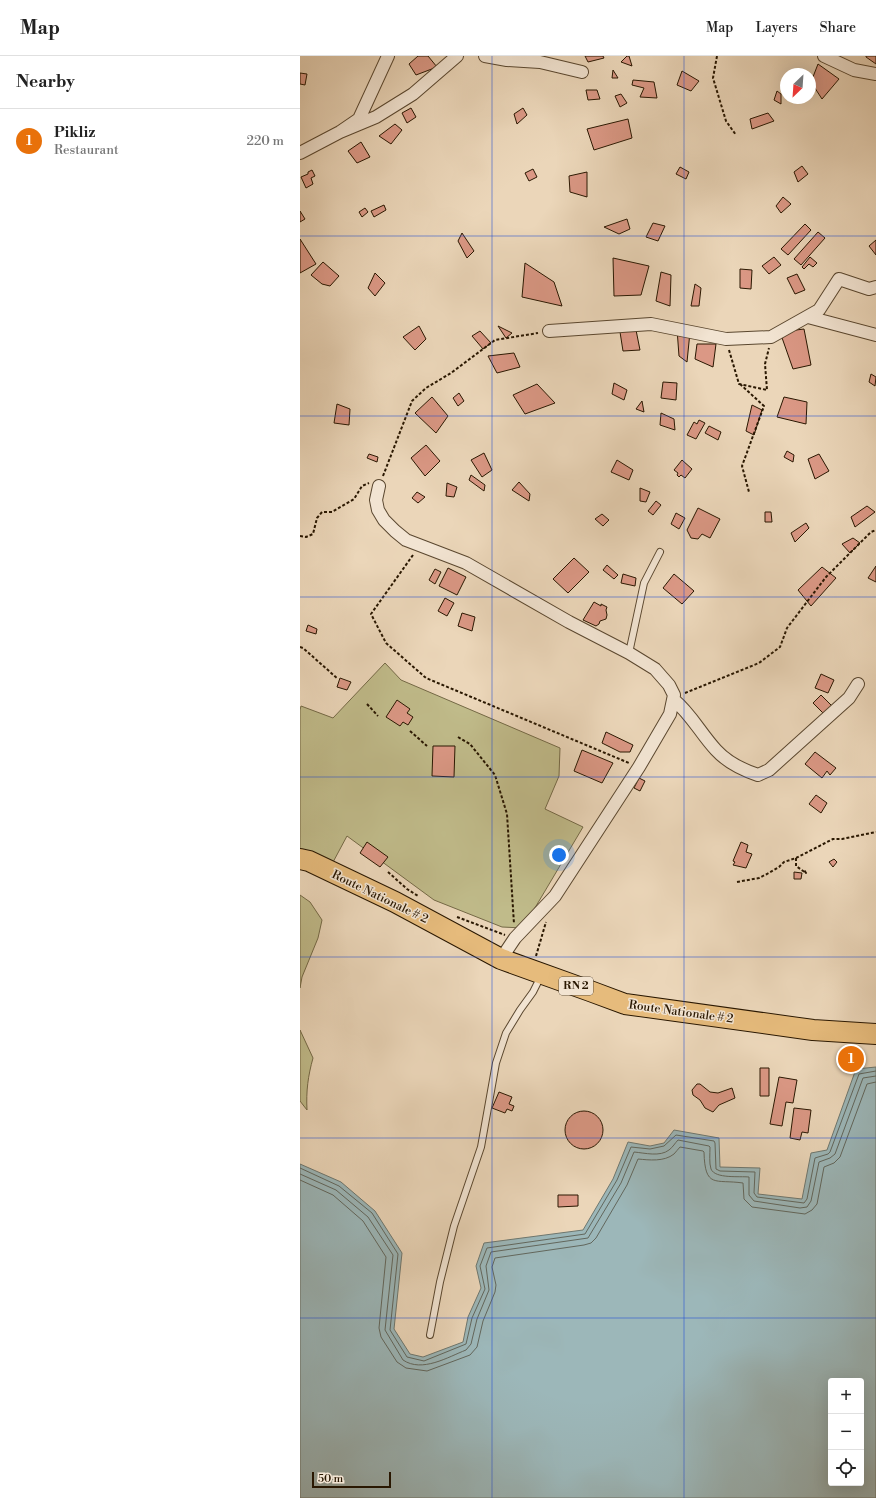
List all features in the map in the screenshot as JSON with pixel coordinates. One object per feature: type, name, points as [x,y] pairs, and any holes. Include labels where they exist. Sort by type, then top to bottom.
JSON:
[{"type":"main road","name":"Route Nationale # 2","points":[[300,859],[395,902],[501,960],[625,1004],[813,1030],[876,1034]]},
{"type":"street","points":[[340,132],[358,119],[388,56]]},
{"type":"street","points":[[300,153],[340,132],[376,117],[413,94],[456,56]]},
{"type":"street","points":[[486,56],[507,60],[540,62],[582,72]]},
{"type":"street","points":[[824,56],[854,70],[876,74]]},
{"type":"street","points":[[550,331],[651,324],[726,339],[771,337],[819,310],[838,279],[869,289],[876,287]]},
{"type":"street","points":[[808,317],[876,335]]},
{"type":"street","points":[[379,486],[376,500],[378,510],[384,520],[406,540],[466,563],[569,622],[629,653],[655,669],[669,685],[674,698],[689,714],[716,750],[742,769],[758,775],[769,770],[850,698],[858,684]]},
{"type":"street","points":[[501,960],[515,938],[555,896],[639,767],[670,714],[674,698]]},
{"type":"lane","points":[[629,653],[644,583],[660,552]]},
{"type":"lane","points":[[430,1336],[440,1282],[454,1226],[481,1147],[496,1063],[506,1034],[520,1010],[533,992],[537,973]]},
{"type":"path","points":[[717,56],[713,78],[726,121],[736,136]]},
{"type":"path","points":[[300,536],[306,537],[313,534],[318,518],[322,512],[332,512],[354,499],[362,486],[370,483],[379,486],[412,400],[426,388],[451,373],[495,340],[550,331]]},
{"type":"path","points":[[739,384],[767,390],[765,364],[771,337]]},
{"type":"path","points":[[726,339],[739,384],[764,406],[742,466],[749,492]]},
{"type":"path","points":[[674,698],[759,663],[780,647],[787,628],[826,577],[871,532],[876,530]]},
{"type":"path","points":[[419,546],[371,614],[386,643],[426,678],[639,767]]},
{"type":"path","points":[[300,647],[338,679]]},
{"type":"path","points":[[367,704],[378,716]]},
{"type":"path","points":[[410,731],[427,746]]},
{"type":"path","points":[[456,917],[515,938],[507,814],[495,775],[470,744],[458,737]]},
{"type":"path","points":[[737,882],[759,878],[780,867],[784,862],[796,858],[833,839],[842,839],[876,832]]},
{"type":"path","points":[[796,858],[796,866],[806,872],[804,870]]},
{"type":"path","points":[[388,872],[407,889],[418,896]]},
{"type":"path","points":[[537,973],[546,922]]},
{"type":"shaded area","points":[[385,663],[401,680],[560,748],[559,776],[545,809],[583,827],[523,928],[502,927],[434,900],[347,836],[332,864],[300,854],[301,706],[333,718]]},
{"type":"shaded area","points":[[300,895],[310,902],[322,920],[318,938],[302,977],[300,988]]},
{"type":"shaded area","points":[[300,1030],[313,1058],[308,1084],[307,1110],[300,1101]]},
{"type":"water","points":[[876,1067],[876,1498],[300,1498],[300,1164],[341,1182],[375,1211],[402,1253],[394,1329],[410,1354],[423,1357],[463,1342],[468,1317],[481,1288],[476,1266],[484,1243],[583,1230],[613,1179],[628,1142],[650,1146],[664,1143],[674,1130],[719,1138],[720,1167],[760,1168],[758,1194],[802,1199],[811,1153],[827,1150],[856,1069]]},
{"type":"building","points":[[418,56],[428,56],[437,67],[416,75],[409,64]]},
{"type":"building","points":[[585,56],[603,56],[604,58],[588,62]]},
{"type":"building","points":[[629,56],[632,66],[621,62]]},
{"type":"building","points":[[876,56],[876,64],[866,57]]},
{"type":"building","points":[[818,64],[839,79],[822,99],[816,90],[816,69]]},
{"type":"building","points":[[613,70],[618,78],[612,78]]},
{"type":"building","points":[[682,71],[699,81],[691,91],[677,85]]},
{"type":"building","points":[[300,73],[307,74],[305,85],[300,84]]},
{"type":"building","points":[[633,80],[654,82],[657,98],[640,97],[644,88],[632,85]]},
{"type":"building","points":[[586,90],[597,90],[600,99],[588,100]]},
{"type":"building","points":[[777,91],[780,93],[780,103],[774,100]]},
{"type":"building","points":[[621,94],[627,103],[620,107],[615,96]]},
{"type":"building","points":[[411,108],[416,117],[407,123],[402,113]]},
{"type":"building","points":[[523,108],[527,115],[517,124],[514,114]]},
{"type":"building","points":[[768,113],[774,121],[752,129],[750,119]]},
{"type":"building","points":[[628,119],[632,138],[594,150],[587,129]]},
{"type":"building","points":[[395,124],[402,130],[391,144],[379,136]]},
{"type":"building","points":[[361,142],[370,157],[357,163],[348,151]]},
{"type":"building","points":[[802,166],[808,174],[798,182],[794,172]]},
{"type":"building","points":[[680,167],[689,172],[686,179],[676,174]]},
{"type":"building","points":[[533,169],[537,177],[529,181],[525,173]]},
{"type":"building","points":[[312,170],[315,176],[311,178],[313,184],[306,188],[301,177],[308,174],[308,172]]},
{"type":"building","points":[[587,172],[587,197],[570,192],[569,176]]},
{"type":"building","points":[[783,197],[791,204],[781,213],[776,206]]},
{"type":"building","points":[[384,205],[386,210],[374,217],[371,211]]},
{"type":"building","points":[[365,208],[368,212],[362,217],[359,212]]},
{"type":"building","points":[[300,211],[305,219],[300,222]]},
{"type":"building","points":[[627,219],[630,229],[619,234],[604,227]]},
{"type":"building","points":[[653,223],[665,226],[658,241],[646,237]]},
{"type":"building","points":[[805,224],[811,230],[788,255],[781,249]]},
{"type":"building","points":[[818,232],[825,238],[801,265],[794,259]]},
{"type":"building","points":[[462,233],[474,251],[467,258],[458,241]]},
{"type":"building","points":[[300,239],[316,264],[300,273]]},
{"type":"building","points":[[876,240],[876,255],[869,246]]},
{"type":"building","points":[[774,257],[781,265],[769,274],[762,266]]},
{"type":"building","points":[[810,257],[817,263],[813,267],[809,264],[804,269],[802,267]]},
{"type":"building","points":[[613,258],[649,266],[641,295],[614,296]]},
{"type":"building","points":[[323,262],[339,276],[330,286],[322,284],[311,275]]},
{"type":"building","points":[[525,263],[554,282],[562,306],[522,297]]},
{"type":"building","points":[[740,269],[752,270],[751,289],[740,288]]},
{"type":"building","points":[[661,272],[671,275],[670,306],[656,301]]},
{"type":"building","points":[[375,273],[385,283],[375,296],[368,288]]},
{"type":"building","points":[[797,274],[805,290],[795,294],[787,278]]},
{"type":"building","points":[[695,284],[701,288],[699,306],[691,306]]},
{"type":"building","points":[[635,325],[640,350],[623,351],[620,332]]},
{"type":"building","points":[[419,326],[426,339],[415,350],[403,337]]},
{"type":"building","points":[[498,326],[512,333],[506,338]]},
{"type":"building","points":[[677,329],[690,332],[687,362],[679,356]]},
{"type":"building","points":[[804,329],[811,365],[793,369],[780,332]]},
{"type":"building","points":[[480,331],[491,343],[483,349],[472,336]]},
{"type":"building","points":[[697,344],[716,344],[713,367],[695,359]]},
{"type":"building","points":[[514,353],[520,367],[497,373],[488,356]]},
{"type":"building","points":[[871,374],[876,377],[875,386],[869,382]]},
{"type":"building","points":[[663,382],[677,383],[676,400],[661,398]]},
{"type":"building","points":[[614,383],[627,390],[624,400],[612,394]]},
{"type":"building","points":[[537,384],[555,403],[525,414],[513,395]]},
{"type":"building","points":[[459,393],[464,401],[458,406],[453,398]]},
{"type":"building","points":[[432,397],[448,416],[436,433],[415,413]]},
{"type":"building","points":[[784,397],[807,402],[806,424],[777,417]]},
{"type":"building","points":[[642,401],[644,412],[636,409]]},
{"type":"building","points":[[337,404],[350,409],[349,425],[334,423]]},
{"type":"building","points":[[752,405],[762,410],[754,435],[746,431]]},
{"type":"building","points":[[661,413],[674,419],[675,430],[660,425]]},
{"type":"building","points":[[699,420],[705,423],[696,439],[687,435],[694,422],[697,424]]},
{"type":"building","points":[[709,426],[721,432],[718,440],[705,433]]},
{"type":"building","points":[[426,445],[440,461],[425,476],[411,458]]},
{"type":"building","points":[[787,451],[794,455],[793,462],[784,457]]},
{"type":"building","points":[[484,453],[492,470],[482,477],[471,460]]},
{"type":"building","points":[[369,454],[378,457],[377,462],[367,458]]},
{"type":"building","points":[[819,454],[829,471],[815,479],[808,459]]},
{"type":"building","points":[[617,460],[633,470],[629,480],[611,472]]},
{"type":"building","points":[[682,460],[692,469],[685,478],[681,475],[679,477],[677,475],[678,473],[674,470]]},
{"type":"building","points":[[471,475],[485,485],[484,491],[469,480]]},
{"type":"building","points":[[519,482],[530,494],[529,501],[512,490]]},
{"type":"building","points":[[447,483],[457,487],[454,497],[446,496]]},
{"type":"building","points":[[640,488],[650,492],[646,502],[640,501]]},
{"type":"building","points":[[417,492],[425,497],[418,503],[412,498]]},
{"type":"building","points":[[656,501],[661,505],[653,515],[648,511]]},
{"type":"building","points":[[867,506],[875,512],[855,527],[851,517]]},
{"type":"building","points":[[698,508],[720,519],[710,538],[702,534],[698,539],[691,538],[687,530]]},
{"type":"building","points":[[765,512],[771,512],[772,522],[765,522]]},
{"type":"building","points":[[676,513],[685,518],[679,529],[671,524]]},
{"type":"building","points":[[602,514],[609,520],[603,526],[595,519]]},
{"type":"building","points":[[806,523],[809,528],[795,542],[791,533]]},
{"type":"building","points":[[853,538],[860,543],[850,553],[842,544]]},
{"type":"building","points":[[574,558],[589,572],[568,593],[553,579]]},
{"type":"building","points":[[607,565],[618,575],[614,579],[603,570]]},
{"type":"building","points":[[876,566],[876,582],[868,578]]},
{"type":"building","points":[[822,567],[836,578],[811,606],[798,590]]},
{"type":"building","points":[[448,568],[466,577],[457,595],[439,586]]},
{"type":"building","points":[[435,569],[441,572],[435,584],[429,580]]},
{"type":"building","points":[[623,574],[636,578],[635,586],[621,583]]},
{"type":"building","points":[[674,574],[694,591],[682,604],[663,588]]},
{"type":"building","points":[[445,598],[454,603],[447,616],[438,611]]},
{"type":"building","points":[[594,602],[601,606],[601,604],[607,607],[606,619],[600,621],[596,626],[583,620]]},
{"type":"building","points":[[462,613],[475,617],[472,631],[458,626]]},
{"type":"building","points":[[308,625],[317,629],[316,634],[306,631]]},
{"type":"building","points":[[821,674],[834,680],[828,693],[815,688]]},
{"type":"building","points":[[340,678],[351,682],[347,690],[337,687]]},
{"type":"building","points":[[821,695],[832,706],[824,714],[813,703]]},
{"type":"building","points":[[397,700],[410,709],[407,713],[413,717],[408,725],[403,722],[400,726],[386,717]]},
{"type":"building","points":[[606,732],[633,745],[630,752],[620,752],[602,743]]},
{"type":"building","points":[[433,746],[455,746],[454,777],[432,776]]},
{"type":"building","points":[[582,750],[613,763],[602,783],[574,771]]},
{"type":"building","points":[[815,752],[836,768],[830,775],[827,771],[822,778],[805,764]]},
{"type":"building","points":[[639,778],[645,781],[640,791],[634,788]]},
{"type":"building","points":[[816,795],[827,803],[821,813],[809,804]]},
{"type":"building","points":[[367,842],[388,857],[380,867],[360,853]]},
{"type":"building","points":[[741,842],[748,845],[746,852],[752,854],[746,868],[733,865],[735,862],[733,861]]},
{"type":"building","points":[[834,859],[837,862],[833,867],[829,862]]},
{"type":"building","points":[[794,872],[802,873],[801,879],[794,879]]},
{"type":"building","points":[[760,1068],[769,1068],[769,1096],[760,1096]]},
{"type":"building","points":[[779,1077],[797,1080],[793,1103],[786,1102],[782,1126],[770,1124]]},
{"type":"building","points":[[697,1084],[700,1084],[710,1092],[718,1093],[732,1088],[735,1098],[719,1105],[713,1112],[705,1108],[700,1100],[693,1095],[692,1090]]},
{"type":"building","points":[[499,1092],[512,1097],[509,1104],[514,1106],[512,1111],[507,1109],[505,1113],[492,1108]]},
{"type":"building","points":[[794,1108],[811,1110],[808,1133],[802,1132],[800,1140],[790,1138]]},
{"type":"building","points":[[580,1111],[588,1111],[598,1116],[602,1123],[602,1137],[598,1144],[588,1149],[580,1149],[570,1144],[568,1141],[565,1134],[565,1126],[570,1116],[573,1114]]},
{"type":"building","points":[[558,1195],[578,1195],[578,1206],[558,1207]]},
{"type":"place","name":"Pikliz","points":[[851,1059]]}]
